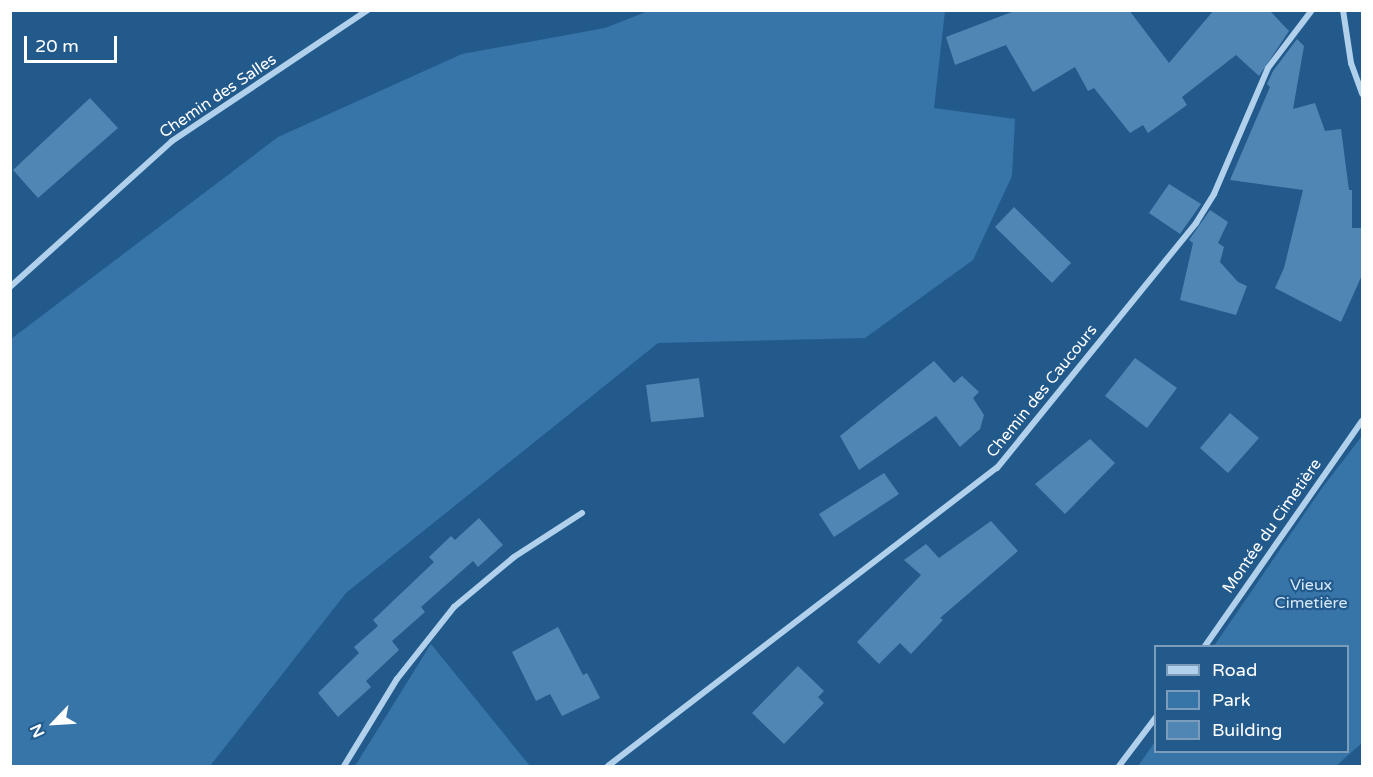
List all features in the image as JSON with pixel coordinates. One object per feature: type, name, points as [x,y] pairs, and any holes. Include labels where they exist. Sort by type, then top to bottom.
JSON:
[{"type":"street","name":"Chemin des Salles","points":[[10,287],[172,141],[368,10]]},
{"type":"street","name":"Chemin des Caucours","points":[[608,766],[997,468],[1196,223],[1214,194],[1268,68],[1312,10]]},
{"type":"street","points":[[1342,10],[1351,63],[1362,94]]},
{"type":"street","name":"Montée du Cimetière","points":[[1206,645],[1362,420]]},
{"type":"street","points":[[344,766],[397,679],[454,606],[514,556],[582,513]]},
{"type":"street","points":[[1119,766],[1154,718]]},
{"type":"green space","points":[[651,10],[945,11],[934,108],[1015,119],[1012,176],[973,260],[865,338],[658,343],[346,593],[210,766],[11,766],[11,339],[278,137],[462,54],[605,28]]},
{"type":"green space","name":"Vieux Cimetière","points":[[1362,436],[1362,743],[1336,766],[1138,766],[1154,743],[1154,753],[1349,753],[1349,645],[1215,645],[1322,488]]},
{"type":"green space","points":[[431,644],[530,766],[355,766]]},
{"type":"building","points":[[1017,10],[1129,10],[1169,63],[1214,10],[1269,10],[1289,31],[1259,76],[1236,55],[1182,97],[1187,105],[1148,133],[1143,125],[1130,133],[1094,88],[1088,91],[1075,67],[1033,92],[1006,45],[955,65],[946,37]]},
{"type":"building","points":[[1297,39],[1304,46],[1293,109],[1315,103],[1325,131],[1341,129],[1349,190],[1352,190],[1352,228],[1362,228],[1362,275],[1341,322],[1275,288],[1284,268],[1303,190],[1230,180],[1270,87],[1267,84],[1273,71]]},
{"type":"building","points":[[90,98],[118,128],[38,198],[13,170]]},
{"type":"building","points":[[1169,184],[1201,204],[1180,234],[1149,213]]},
{"type":"building","points":[[1014,207],[1071,263],[1052,283],[995,227]]},
{"type":"building","points":[[1210,210],[1228,222],[1218,243],[1224,247],[1220,262],[1238,282],[1247,286],[1236,315],[1180,300],[1193,243],[1189,240]]},
{"type":"building","points":[[1135,358],[1177,388],[1147,428],[1105,396]]},
{"type":"building","points":[[934,361],[954,383],[962,376],[979,392],[973,398],[984,415],[980,429],[960,447],[936,416],[859,470],[840,436]]},
{"type":"building","points":[[699,378],[704,417],[651,422],[646,385]]},
{"type":"building","points":[[1230,413],[1259,438],[1228,473],[1200,448]]},
{"type":"building","points":[[1090,439],[1115,463],[1065,514],[1035,484]]},
{"type":"building","points":[[884,473],[899,494],[834,537],[819,514]]},
{"type":"building","points":[[479,518],[503,545],[478,567],[473,561],[421,607],[425,612],[392,641],[399,650],[366,681],[371,687],[338,717],[318,693],[359,653],[354,647],[378,626],[373,620],[434,562],[429,557],[451,536],[455,540]]},
{"type":"building","points":[[991,521],[1018,551],[940,618],[943,620],[911,654],[900,643],[879,664],[857,642],[921,575],[904,560],[926,544],[939,558]]},
{"type":"building","points":[[558,627],[583,675],[587,673],[600,698],[562,716],[550,694],[536,701],[512,652]]},
{"type":"building","points":[[798,666],[824,691],[818,697],[824,703],[784,744],[752,713]]}]
